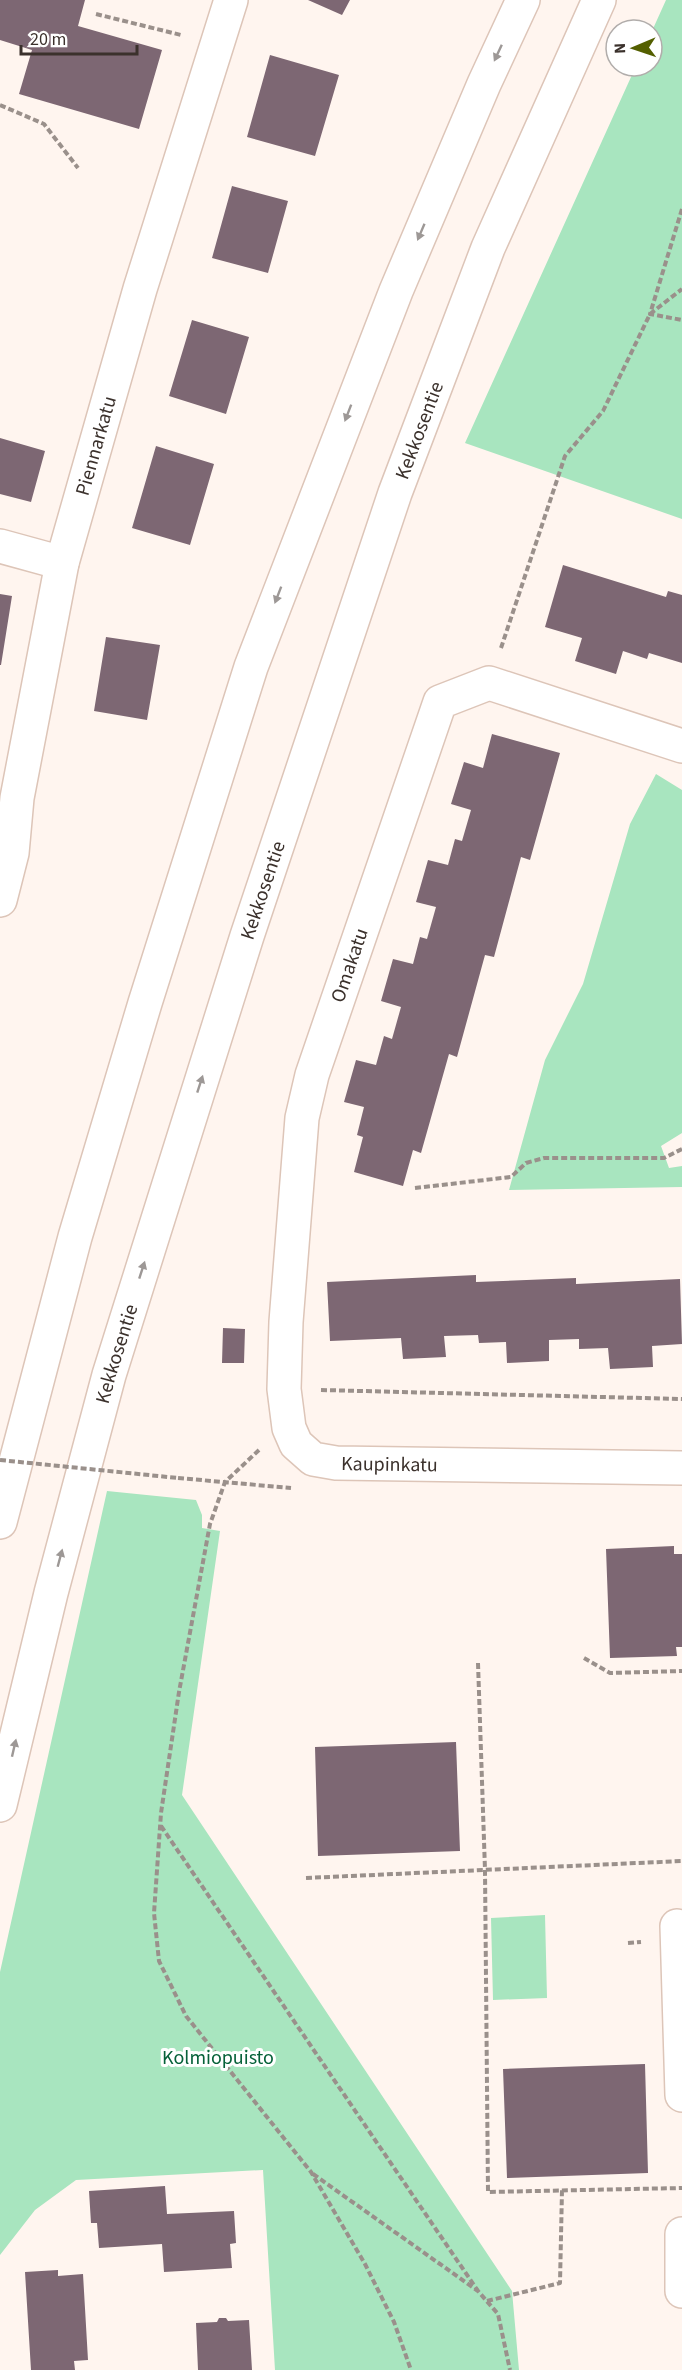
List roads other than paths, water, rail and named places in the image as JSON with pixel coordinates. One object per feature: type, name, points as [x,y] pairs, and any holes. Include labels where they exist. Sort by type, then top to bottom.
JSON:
[{"type":"main road","name":"Piennarkatu","points":[[0,900],[12,853],[17,798],[62,563],[108,396],[231,0]]},
{"type":"main road","points":[[0,1522],[75,1237],[144,1003],[251,667],[396,291],[484,84],[523,0]]},
{"type":"main road","name":"Kekkosentie","points":[[0,1805],[51,1593],[109,1375],[255,914],[395,493],[488,248],[599,0]]},
{"type":"main road","points":[[0,546],[62,563]]},
{"type":"main road","name":"Omakatu","points":[[336,1462],[313,1459],[296,1444],[289,1428],[284,1389],[286,1322],[302,1118],[312,1075],[440,702],[489,683],[682,746]]},
{"type":"main road","name":"Kaupinkatu","points":[[336,1462],[682,1468]]},
{"type":"main road","points":[[677,1926],[682,2095]]},
{"type":"main road","points":[[682,2234],[682,2291]]},
{"type":"park label","name":"Kolmiopuisto","points":[[218,2057]]}]
